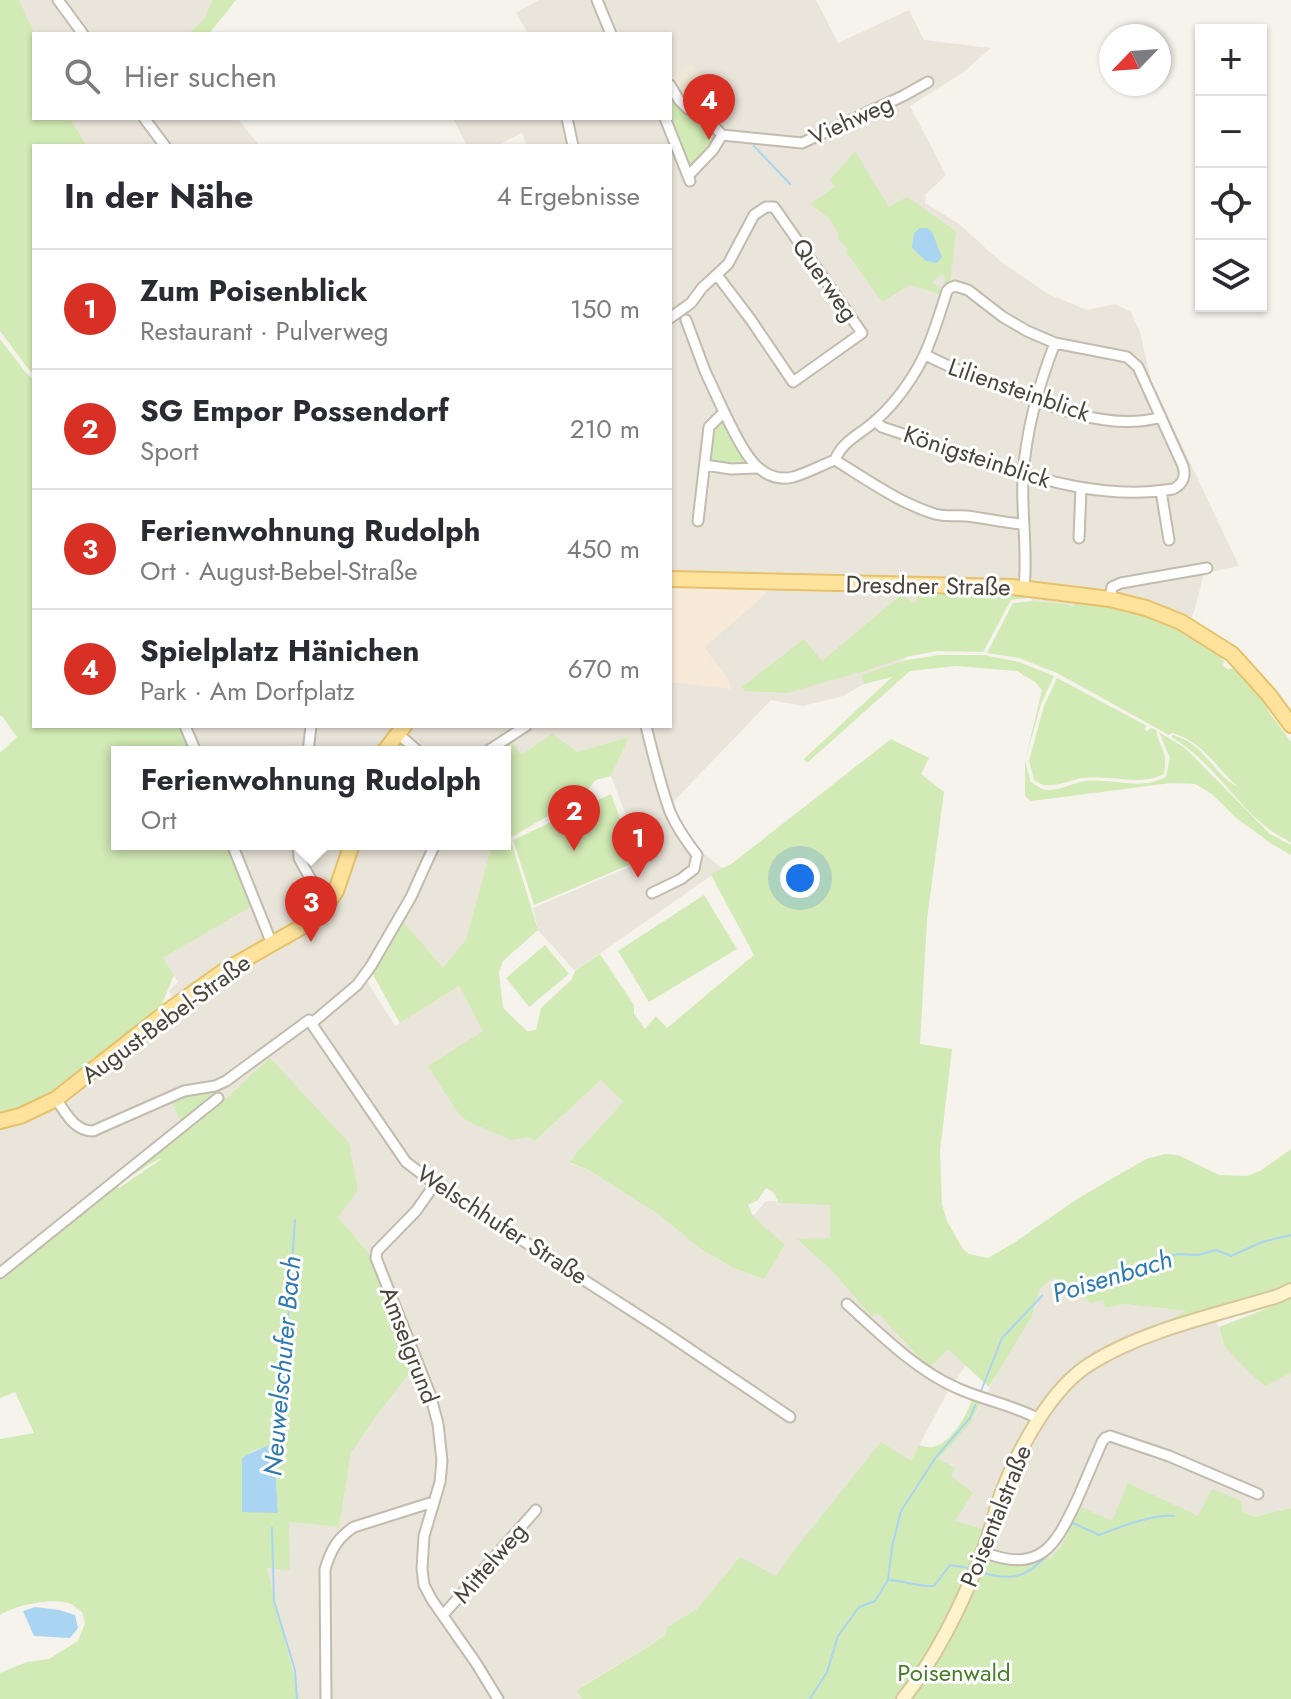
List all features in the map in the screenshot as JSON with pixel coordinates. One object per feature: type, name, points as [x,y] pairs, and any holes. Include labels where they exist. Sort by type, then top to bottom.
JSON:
[{"type":"main road","name":"Dresdner Straße","points":[[672,579],[1024,588],[1110,599],[1146,608],[1181,622],[1232,654],[1291,725]]},
{"type":"main road","points":[[389,746],[401,730]]},
{"type":"main road","points":[[326,907],[336,891],[350,850]]},
{"type":"main road","name":"August-Bebel-Straße","points":[[0,1121],[20,1116],[56,1099],[224,971],[305,925],[326,907]]},
{"type":"main road","name":"Poisentalstraße","points":[[903,1699],[929,1662],[967,1589],[1011,1469],[1039,1419],[1062,1388],[1088,1364],[1149,1335],[1291,1290]]},
{"type":"street","points":[[58,0],[82,32]]},
{"type":"street","points":[[597,0],[610,32]]},
{"type":"street","name":"Viehweg","points":[[722,135],[802,143],[928,82]]},
{"type":"street","points":[[666,120],[689,178],[722,135],[710,122],[688,109],[672,88]]},
{"type":"street","points":[[146,120],[164,144]]},
{"type":"street","points":[[567,120],[573,144]]},
{"type":"street","name":"Querweg","points":[[672,317],[691,303],[702,288],[728,264],[754,215],[766,207],[774,207],[862,333],[793,382],[717,275]]},
{"type":"street","points":[[705,465],[731,469],[757,468],[778,478],[792,477],[835,460],[838,451],[892,405],[911,379],[926,355],[947,291],[955,286],[968,290],[1027,331],[1055,343],[1127,357],[1138,367],[1185,473],[1179,486],[1161,491],[1169,540]]},
{"type":"street","points":[[686,320],[724,412],[757,468]]},
{"type":"street","points":[[1024,588],[1023,474],[1043,372],[1055,343]]},
{"type":"street","name":"Liliensteinblick","points":[[926,355],[1037,402],[1076,414],[1105,420],[1152,420],[1161,417]]},
{"type":"street","points":[[698,521],[709,427],[724,412]]},
{"type":"street","name":"Königsteinblick","points":[[875,421],[882,427],[1023,474],[1081,488],[1161,491]]},
{"type":"street","points":[[835,460],[870,482],[935,514],[1023,524]]},
{"type":"street","name":"Königsteinblick","points":[[1079,538],[1081,488]]},
{"type":"street","points":[[1110,599],[1112,587],[1121,583],[1207,568]]},
{"type":"street","points":[[495,746],[523,728]]},
{"type":"street","points":[[646,728],[671,814],[697,855],[694,869],[652,893]]},
{"type":"street","points":[[401,730],[414,746]]},
{"type":"street","points":[[234,850],[272,944]]},
{"type":"street","points":[[298,850],[299,858],[326,907]]},
{"type":"street","points":[[56,1099],[76,1127],[93,1131],[184,1091],[226,1081],[309,1020],[312,1023],[357,985],[411,897],[432,850]]},
{"type":"street","name":"Welschhufer Straße","points":[[312,1023],[406,1162],[790,1417]]},
{"type":"street","points":[[0,1273],[218,1098]]},
{"type":"street","name":"Amselgrund","points":[[433,1502],[440,1482],[442,1461],[438,1424],[430,1394],[376,1258],[377,1251],[416,1211],[435,1184]]},
{"type":"street","points":[[847,1304],[889,1343],[954,1388],[1039,1419]]},
{"type":"street","points":[[983,1552],[1014,1561],[1047,1550],[1058,1538],[1102,1442],[1110,1436],[1169,1456],[1258,1494]]},
{"type":"street","points":[[326,1699],[325,1569],[330,1553],[336,1542],[354,1527],[433,1502]]},
{"type":"street","name":"Mittelweg","points":[[433,1502],[424,1536],[422,1569],[427,1592],[498,1699]]},
{"type":"street","name":"Mittelweg","points":[[443,1615],[536,1510]]},
{"type":"shaded area","points":[[19,0],[212,0],[205,18],[190,32],[34,32]]},
{"type":"shaded area","points":[[539,0],[816,0],[838,43],[909,10],[924,40],[991,48],[965,71],[910,106],[946,175],[926,194],[925,203],[959,224],[1000,261],[1048,294],[1087,310],[1115,304],[1131,312],[1140,332],[1151,380],[1239,566],[1204,573],[1194,612],[1185,630],[1068,604],[1032,601],[1031,597],[945,596],[894,675],[864,684],[843,696],[803,706],[771,700],[673,802],[685,830],[700,851],[722,868],[575,971],[538,930],[533,908],[643,861],[611,776],[628,738],[511,765],[511,746],[191,746],[184,728],[672,728],[672,144],[526,144],[522,133],[499,144],[466,144],[454,120],[672,120],[672,32],[527,32],[516,13]]},
{"type":"shaded area","points":[[692,64],[707,86],[684,100],[672,77]]},
{"type":"shaded area","points":[[71,120],[239,120],[258,144],[86,144]]},
{"type":"shaded area","points":[[672,587],[772,588],[704,647],[729,680],[731,689],[672,682]]},
{"type":"shaded area","points":[[232,850],[490,850],[466,939],[443,968],[398,927],[367,981],[395,1026],[459,986],[483,1031],[528,1136],[535,1141],[601,1080],[623,1102],[570,1164],[587,1169],[658,1214],[698,1247],[733,1268],[764,1279],[785,1245],[753,1216],[766,1201],[831,1204],[831,1238],[798,1240],[833,1272],[873,1316],[878,1312],[928,1368],[948,1348],[966,1365],[948,1391],[911,1461],[795,1549],[776,1577],[740,1558],[697,1609],[667,1627],[665,1635],[651,1645],[584,1685],[578,1690],[582,1699],[300,1699],[267,1568],[289,1522],[339,1527],[351,1453],[379,1412],[371,1256],[239,1085],[225,1100],[171,1100],[181,1123],[0,1270],[0,1114],[27,1106],[128,1036],[151,1013],[173,998],[169,991],[178,982],[163,958],[253,905]]},
{"type":"shaded area","points":[[1054,1277],[1091,1303],[1103,1299],[1105,1308],[1125,1304],[1187,1311],[1165,1323],[1214,1312],[1224,1346],[1265,1385],[1291,1373],[1291,1508],[1254,1517],[1242,1511],[1112,1522],[1081,1507],[1061,1546],[1050,1560],[1013,1564],[998,1561],[955,1521],[950,1476],[954,1468],[939,1459],[971,1422],[1032,1316],[1039,1290]]},
{"type":"green space","points":[[0,0],[19,0],[34,32],[32,120],[71,120],[86,144],[32,144],[32,372],[0,331]]},
{"type":"green space","points":[[212,0],[236,0],[211,32],[190,32],[205,18]]},
{"type":"green space","points":[[672,95],[682,110],[715,133],[714,141],[695,164],[688,164],[670,120]]},
{"type":"green space","points":[[855,151],[889,207],[907,197],[956,231],[950,282],[945,287],[943,285],[943,273],[932,282],[940,289],[940,294],[910,285],[882,302],[846,252],[848,250],[838,238],[829,218],[810,204],[835,187],[830,180]]},
{"type":"green space","points":[[0,339],[32,378],[32,728],[184,728],[191,746],[111,746],[111,850],[232,850],[254,905],[163,958],[174,975],[162,1004],[95,1061],[51,1094],[27,1106],[0,1114],[0,753],[17,737],[0,716]]},
{"type":"green space","points":[[724,421],[745,458],[742,465],[714,464],[709,460],[714,423]]},
{"type":"green space","points":[[917,589],[1032,597],[1011,600],[983,652],[937,651],[906,657],[787,693],[745,691],[742,687],[804,639],[822,661],[901,595],[914,603],[917,599],[913,594]]},
{"type":"green space","points":[[1032,601],[1074,607],[1075,601],[1142,612],[1196,637],[1218,653],[1227,669],[1236,668],[1269,707],[1267,709],[1291,742],[1291,843],[1256,818],[1198,757],[1171,737],[1173,735],[1194,745],[1238,787],[1192,742],[1172,733],[1169,735],[1057,673],[1019,658],[987,653],[1013,603]]},
{"type":"green space","points":[[939,655],[984,655],[1019,662],[1054,676],[1041,704],[1025,761],[1042,690],[1017,671],[956,666],[910,671],[807,763],[804,759],[892,677],[864,684],[861,675],[907,660]]},
{"type":"green space","points":[[1057,678],[1147,726],[1144,729],[1147,731],[1151,728],[1156,730],[1164,754],[1164,774],[1144,780],[1092,777],[1050,785],[1034,780],[1029,761],[1044,706]]},
{"type":"green space","points":[[1159,732],[1185,748],[1270,834],[1291,845],[1291,855],[1235,817],[1212,794],[1195,784],[1171,783],[1031,801],[1025,796],[1025,761],[1031,782],[1047,790],[1086,781],[1136,784],[1156,781],[1166,777],[1170,758]]},
{"type":"green space","points":[[552,734],[577,752],[629,737],[611,776],[596,780],[582,796],[511,837],[511,746],[502,746],[511,740],[521,755]]},
{"type":"green space","points":[[891,739],[929,758],[921,774],[944,792],[927,919],[920,1044],[952,1049],[940,1151],[942,1204],[947,1221],[963,1249],[969,1254],[988,1258],[1077,1199],[1146,1159],[1165,1154],[1178,1155],[1219,1175],[1247,1176],[1260,1171],[1291,1149],[1291,1285],[1274,1293],[1163,1326],[1186,1311],[1125,1304],[1105,1308],[1103,1300],[1091,1303],[1054,1277],[1039,1290],[1032,1316],[989,1387],[948,1349],[929,1368],[878,1313],[872,1317],[833,1272],[797,1239],[830,1238],[830,1205],[779,1203],[773,1192],[766,1188],[758,1200],[748,1205],[753,1216],[785,1245],[764,1279],[733,1268],[698,1247],[658,1214],[587,1169],[570,1163],[623,1102],[601,1080],[535,1141],[528,1137],[511,1140],[467,1121],[456,1110],[428,1066],[483,1031],[459,986],[400,1023],[372,973],[402,920],[443,968],[466,939],[490,850],[511,850],[511,841],[538,930],[503,961],[499,972],[503,1008],[527,1031],[536,1030],[541,1008],[571,980],[575,971],[600,954],[634,1005],[634,1014],[645,1029],[656,1016],[667,1028],[754,955],[711,875],[730,865]]},
{"type":"green space","points":[[611,794],[636,862],[534,905],[513,840]]},
{"type":"green space","points":[[704,895],[737,949],[649,1002],[618,951]]},
{"type":"green space","points":[[545,945],[569,974],[529,1007],[506,978]]},
{"type":"green space","points":[[270,1058],[349,1143],[358,1190],[338,1217],[371,1256],[415,1366],[351,1453],[339,1527],[289,1522],[290,1570],[267,1568],[300,1699],[0,1699],[0,1673],[27,1662],[49,1659],[78,1641],[85,1623],[82,1612],[71,1604],[55,1601],[15,1608],[0,1615],[0,1439],[34,1433],[15,1392],[0,1398],[0,1275],[113,1185],[119,1188],[163,1158],[118,1181],[181,1123],[171,1100],[216,1090],[225,1099]],"holes":[[[266,1447],[276,1482],[278,1512],[243,1512],[243,1458]]]},
{"type":"green space","points":[[1291,1299],[1291,1373],[1265,1386],[1224,1346],[1219,1327]]},
{"type":"green space","points":[[972,1399],[981,1402],[971,1422],[939,1459],[955,1468],[951,1476],[973,1493],[955,1521],[986,1530],[947,1618],[897,1699],[582,1699],[577,1690],[651,1645],[665,1635],[667,1627],[697,1609],[740,1557],[776,1576],[881,1442],[911,1461],[919,1445],[939,1445],[952,1435],[967,1413]]},
{"type":"green space","name":"Poisenwald","points":[[1128,1483],[1198,1516],[1212,1489],[1241,1501],[1242,1511],[1254,1517],[1291,1508],[1291,1699],[906,1699],[984,1557],[1013,1563],[1050,1559],[1061,1546],[1081,1507],[1112,1521]]},
{"type":"water","points":[[920,228],[932,232],[942,257],[937,263],[926,261],[912,248],[914,233]]},
{"type":"water","points":[[276,1441],[278,1513],[242,1512],[242,1458]]},
{"type":"water","points":[[35,1607],[75,1615],[78,1628],[70,1638],[34,1636],[23,1611]]},
{"type":"waterway","points":[[754,146],[790,184]]},
{"type":"waterway","name":"Neuwelschufer Bach","points":[[273,1445],[281,1419],[295,1220]]},
{"type":"waterway","name":"Poisenbach","points":[[1060,1292],[1178,1254],[1198,1255],[1216,1250],[1231,1256],[1262,1242],[1291,1235]]},
{"type":"waterway","name":"Poisenbach","points":[[981,1391],[1002,1338],[1042,1296]]},
{"type":"waterway","name":"Poisenbach","points":[[810,1699],[827,1672],[838,1636],[859,1607],[875,1601],[888,1580],[901,1511],[936,1457],[970,1418],[975,1405]]},
{"type":"waterway","points":[[1066,1532],[1073,1523],[1099,1535],[1146,1519],[1174,1516]]},
{"type":"waterway","name":"Neuwelschufer Bach","points":[[272,1528],[274,1601],[295,1670],[297,1699]]},
{"type":"waterway","points":[[981,1572],[1004,1577],[1022,1574],[1055,1547]]},
{"type":"waterway","points":[[889,1580],[934,1586],[950,1565],[969,1568]]},
{"type":"place","name":"Spielplatz Hänichen","points":[[709,140]]},
{"type":"place","name":"SG Empor Possendorf","points":[[574,851]]},
{"type":"place","name":"Zum Poisenblick","points":[[638,878]]},
{"type":"place","name":"Ferienwohnung Rudolph","points":[[311,942]]}]
